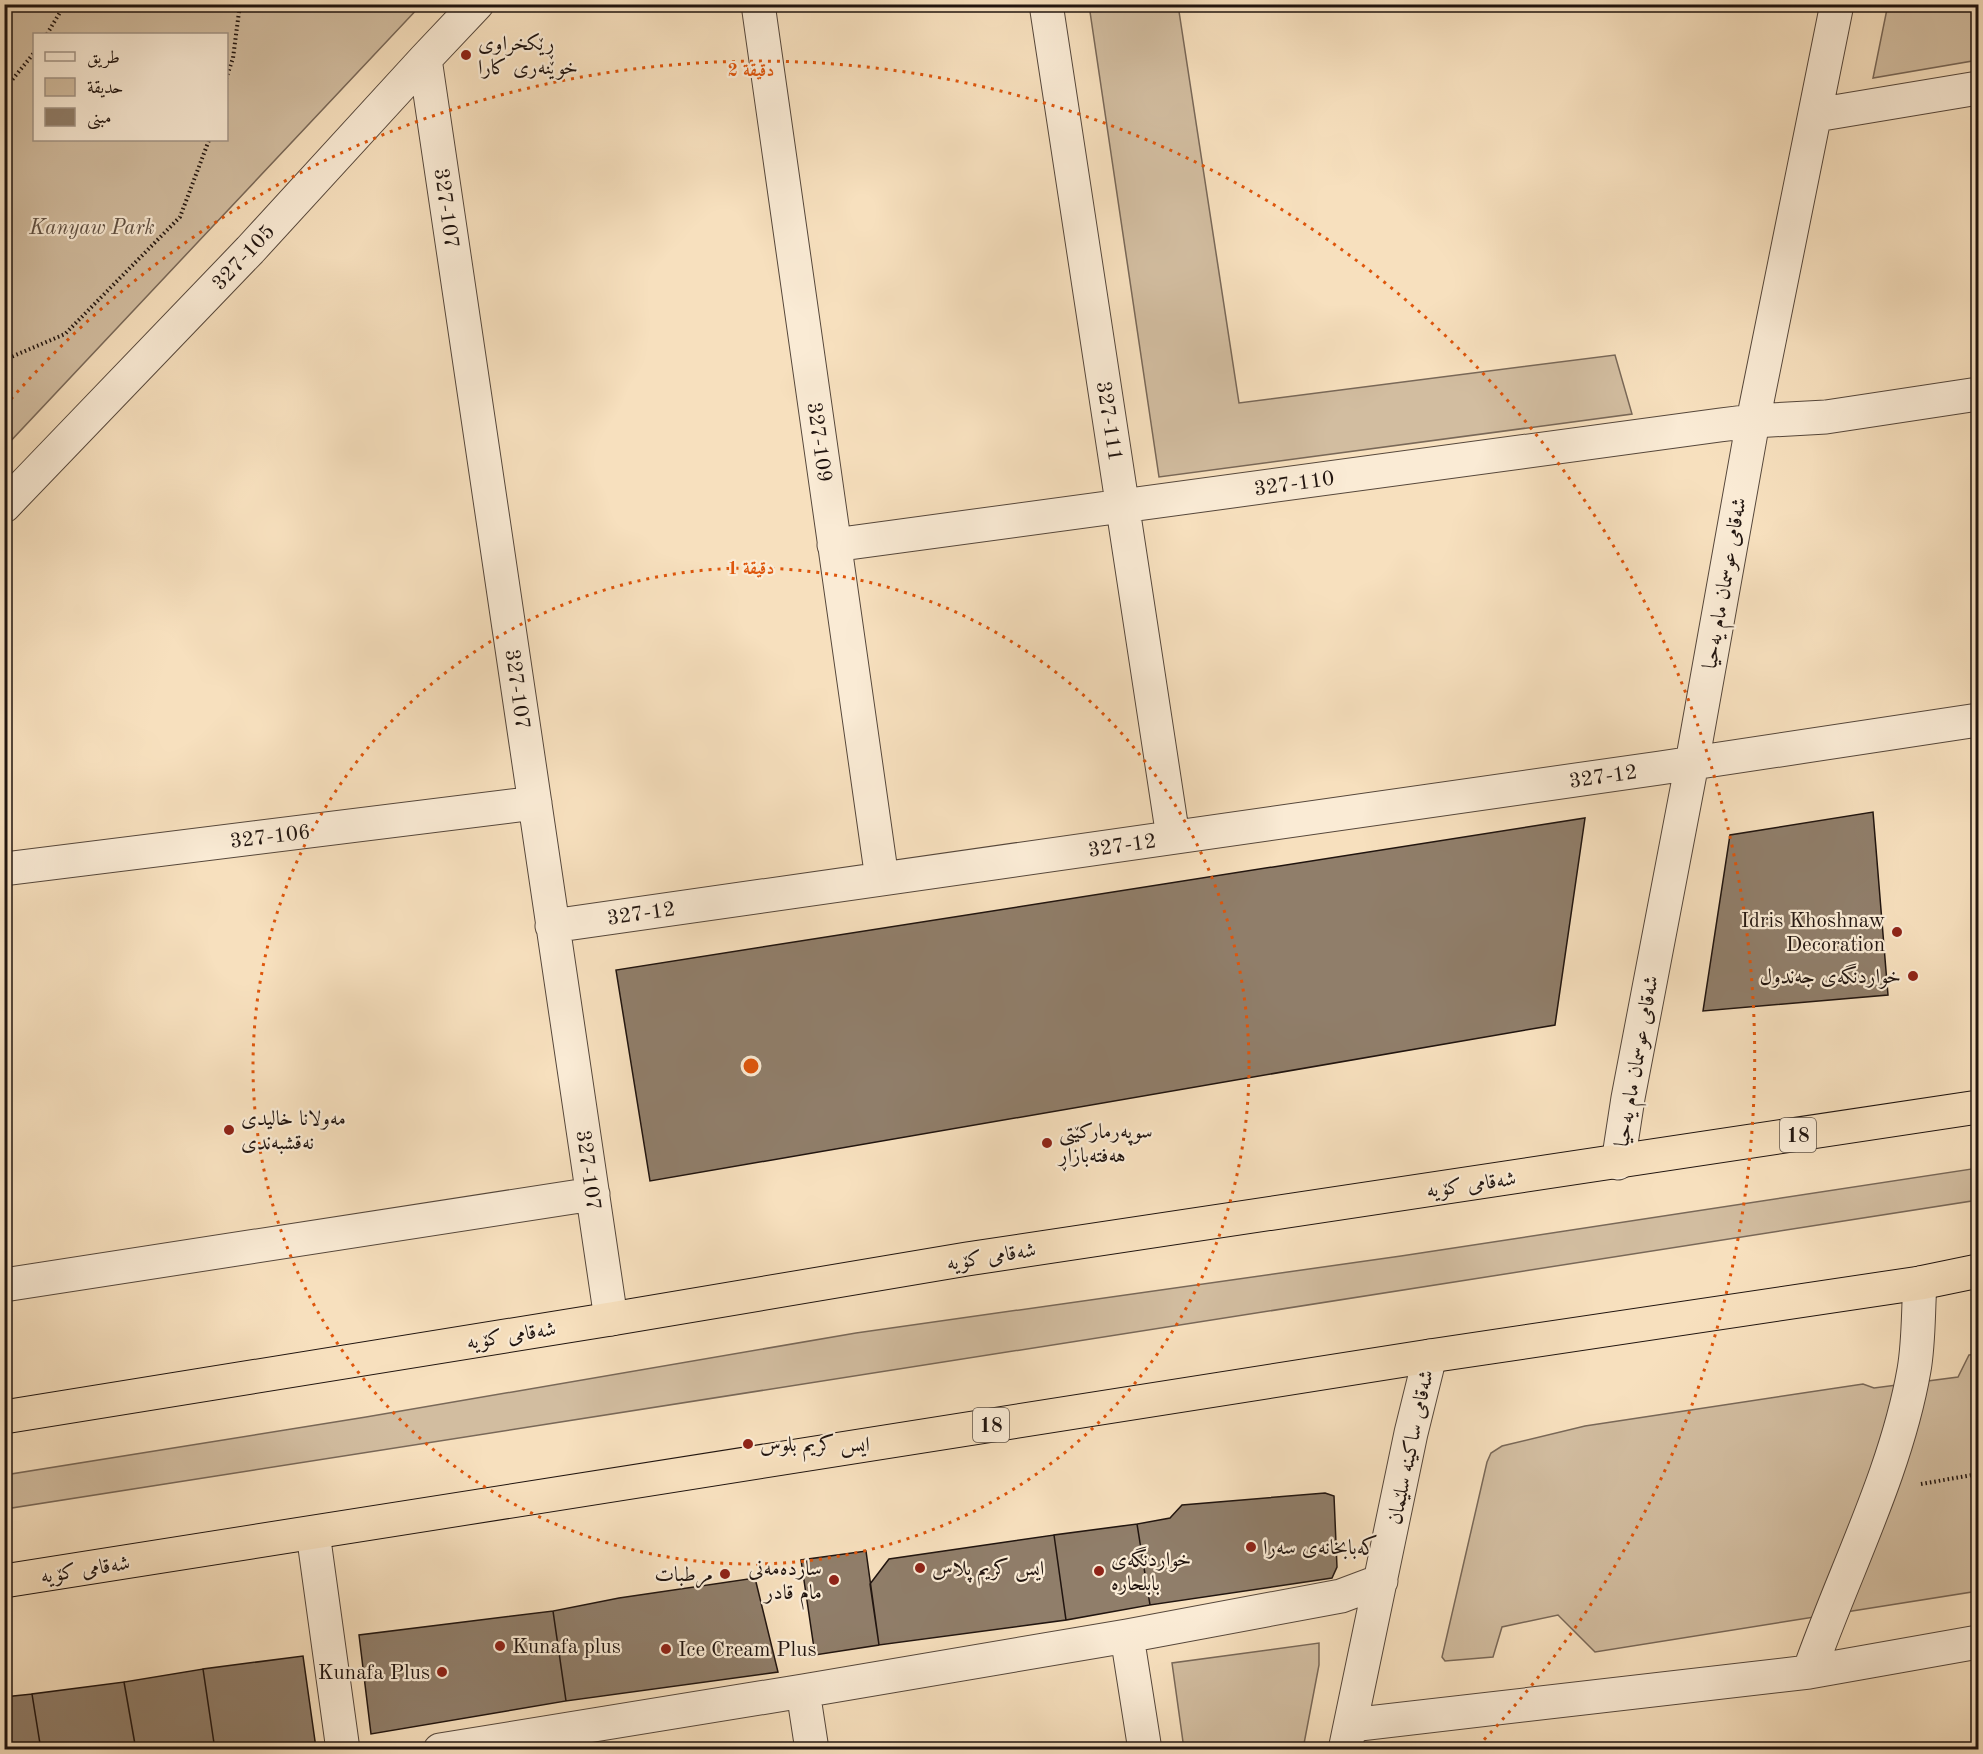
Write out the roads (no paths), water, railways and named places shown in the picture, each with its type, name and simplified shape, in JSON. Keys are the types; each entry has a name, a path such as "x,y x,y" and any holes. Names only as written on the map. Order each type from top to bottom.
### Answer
{"highway":[{"name":"شەقامی کۆیە","path":"4,1417 967,1259 1978,1107"},
{"name":"شەقامی کۆیە","path":"4,1581 1430,1356 1920,1283 1978,1271"}],"street":[{"name":"327-105","path":"4,506 250,250 477,4"},
{"name":"327-109","path":"758,4 882,879"},
{"name":"327-111","path":"1046,4 1173,837"},
{"name":"شەقامی عوسمان مام یەحیا","path":"1618,1162 1753,421 1837,4"},
{"name":"327-107","path":"425,59 611,1319"},
{"path":"1816,115 1978,88"},
{"name":"327-110","path":"834,545 1753,421 1826,417 1978,394"},
{"name":"327-12","path":"552,926 1978,720"},
{"name":"327-106","path":"4,869 535,803"},
{"path":"4,1285 593,1194"},
{"path":"1809,1672 1879,1491 1900,1430 1915,1368 1920,1283"},
{"name":"شەقامی ساکینە سلێمان","path":"1348,1737 1411,1433 1430,1356"},
{"path":"313,1533 343,1749"},
{"path":"440,1749 508,1744 1127,1636 1341,1596 1381,1581"},
{"path":"1127,1636 1145,1749"},
{"path":"1348,1737 1809,1672 1978,1642"},
{"path":"803,1691 813,1749"}],"place":[{"name":"ڕێكخراوی خوێنەری كارا","path":"466,55"},
{"name":"Idris Khoshnaw Decoration","path":"1897,932"},
{"name":"خواردنگەی جەندول","path":"1913,976"},
{"name":"مەولانا خالیدی نەقشبەندی","path":"229,1130"},
{"name":"سوپەرمارکێتی هەفتەبازاڕ","path":"1047,1143"},
{"name":"ايس كريم بلوس","path":"748,1444"},
{"name":"کەبابخانەی سەرا","path":"1251,1547"},
{"name":"ايس كريم پلاس","path":"920,1568"},
{"name":"خواردنگەی بابلحارە","path":"1099,1571"},
{"name":"مرطبات","path":"725,1574"},
{"name":"ساردەمەنی مام قادر","path":"834,1580"},
{"name":"Kunafa plus","path":"500,1646"},
{"name":"Ice Cream Plus","path":"666,1649"},
{"name":"Kunafa Plus","path":"442,1672"}],"park label":[{"name":"Kanyaw Park","path":"92,227"}]}
